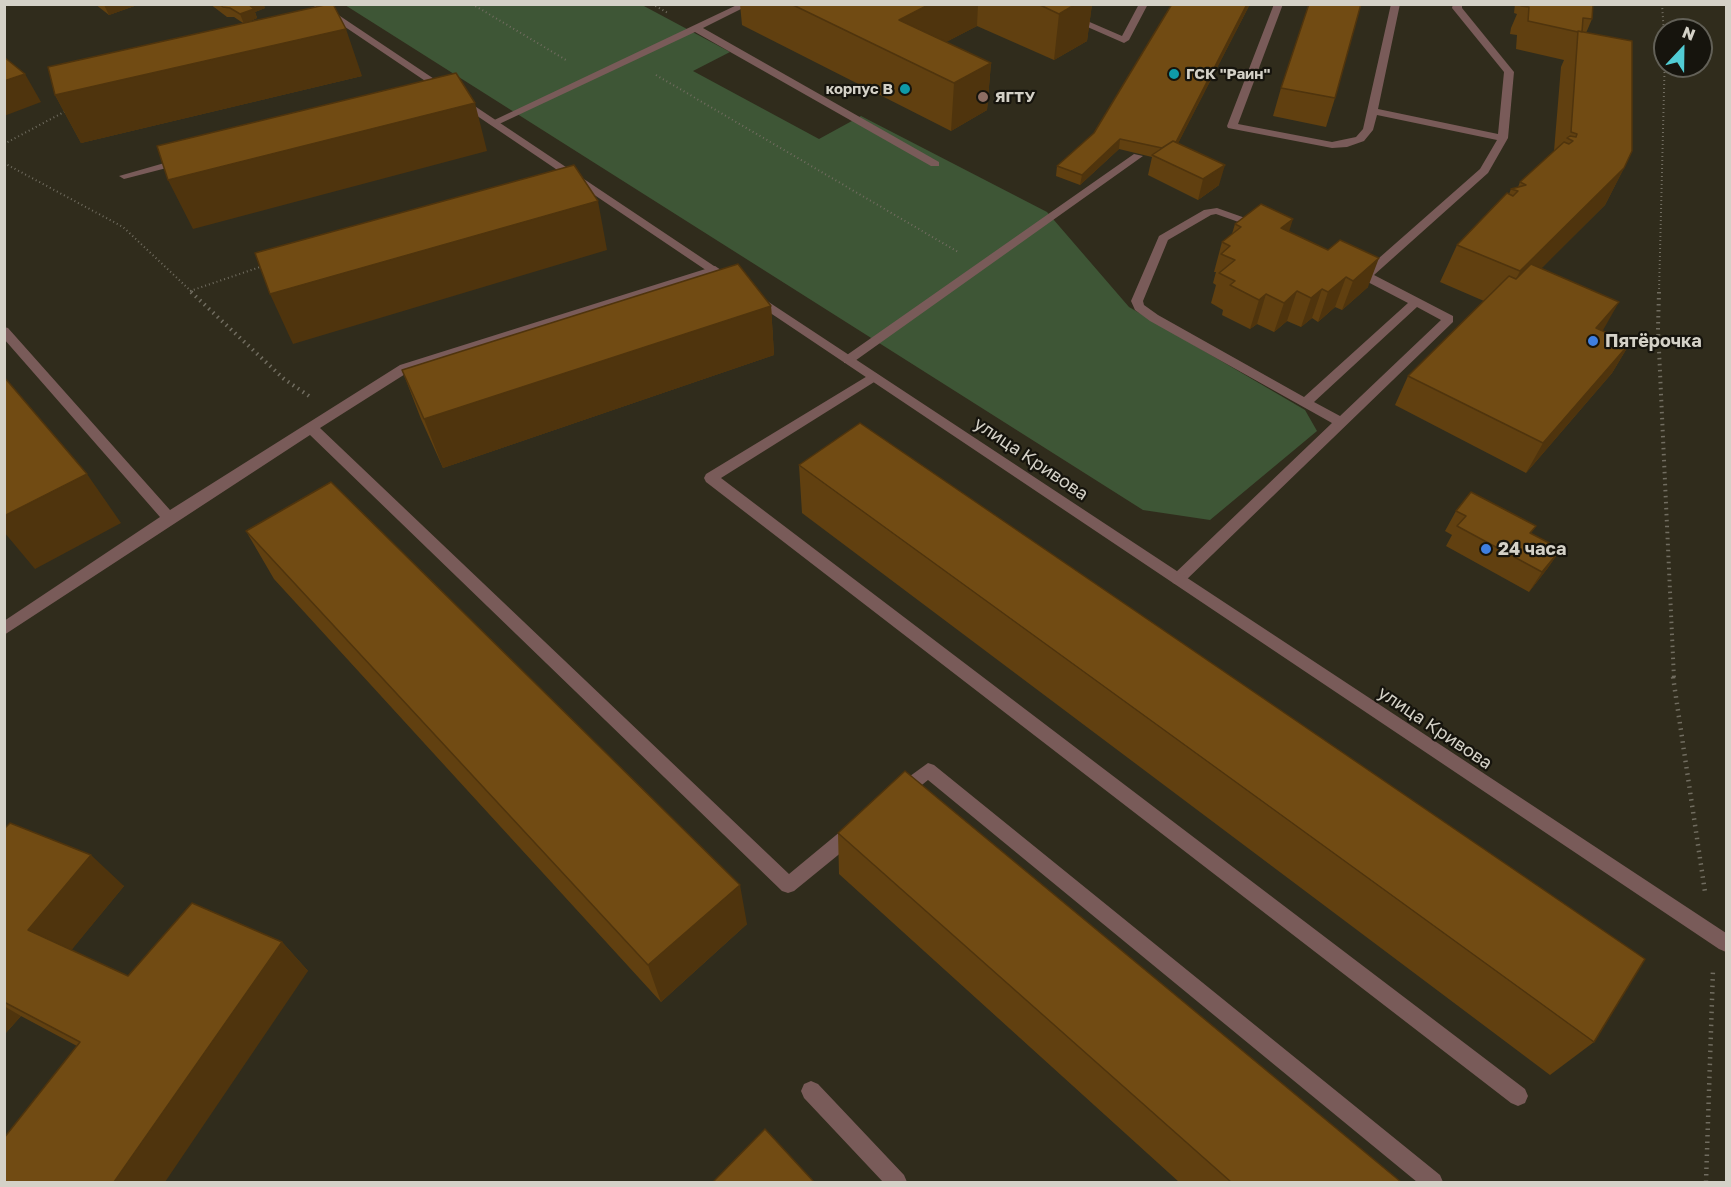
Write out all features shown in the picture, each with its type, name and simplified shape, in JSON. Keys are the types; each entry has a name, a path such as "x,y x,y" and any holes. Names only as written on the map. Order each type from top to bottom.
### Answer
{"street":[{"name":"улица Кривова","path":"315,4 1726,943"},
{"path":"493,123 747,4"},
{"path":"1039,4 1124,40 1144,4"},
{"path":"1279,4 1232,126 1324,144 1347,144 1360,139 1368,130 1396,4"},
{"path":"1178,579 1449,319 1361,274 1484,171 1503,138 1509,72 1457,8 1458,4"},
{"path":"695,28 935,164"},
{"path":"426,97 446,92"},
{"path":"1374,111 1503,138"},
{"path":"848,360 1138,156"},
{"path":"124,176 191,158"},
{"path":"1273,233 1227,213 1208,212 1163,238 1137,301 1139,307 1154,318 1340,422"},
{"path":"4,628 169,518 405,368 715,270"},
{"path":"1305,403 1414,303"},
{"path":"4,331 169,518"},
{"path":"874,376 711,478 1518,1096"},
{"path":"311,428 788,885 867,820"},
{"path":"884,806 928,770 1433,1182"},
{"path":"811,1091 897,1182"}],"path":[{"path":"472,4 592,76"},
{"path":"1662,4 1665,50 1658,328 1672,668 1713,951 1706,1182"},
{"path":"628,59 982,266"},
{"path":"4,144 74,107"},
{"path":"4,163 123,227 284,379 335,412"},
{"path":"190,291 269,264"}],"green space":[{"path":"345,5 642,5 730,52 693,71 819,139 861,116 1047,212 1129,307 1305,410 1317,431 1210,520 1143,510"}],"building":[{"path":"219,4 248,4 254,9 240,14"},
{"path":"333,4 346,29 55,95 48,67"},
{"path":"791,4 930,4 899,20 991,63 954,83"},
{"path":"1038,4 1076,4 1059,14"},
{"name":"ГСК \"Раин\"","path":"1172,4 1247,4 1176,142 1173,141 1162,148 1120,139 1082,175 1057,166 1094,133"},
{"path":"1309,4 1361,4 1335,98 1281,88"},
{"path":"1522,4 1593,4 1592,19 1583,18 1582,32 1578,32 1528,21 1529,7 1521,6"},
{"path":"1578,31 1632,41 1632,151 1624,168 1520,271 1457,245 1507,193 1513,196 1518,191 1511,189 1526,185 1520,182 1564,142 1569,144 1573,141 1567,138 1576,137 1577,134 1571,132"},
{"path":"4,57 25,74 4,81"},
{"path":"456,73 475,103 168,180 157,146"},
{"path":"1173,141 1225,165 1203,179 1152,155"},
{"path":"574,165 598,201 270,294 255,253"},
{"path":"1261,204 1293,219 1281,228 1328,250 1340,240 1379,258 1353,281 1346,277 1328,292 1322,289 1311,298 1297,291 1284,303 1266,294 1259,300 1230,285 1235,281 1219,273 1235,260 1221,254 1230,246 1222,242 1241,227 1235,224"},
{"path":"738,264 771,306 424,419 402,370"},
{"path":"1531,264 1619,302 1596,328 1630,343 1543,443 1408,376 1509,276 1516,279"},
{"path":"4,377 87,474 4,516"},
{"path":"860,423 1645,959 1594,1042 799,465"},
{"path":"331,482 740,885 648,965 246,531"},
{"path":"1471,492 1536,526 1530,533 1561,549 1542,572 1457,526 1466,516 1456,511"},
{"path":"905,771 1401,1182 1231,1182 838,833"},
{"path":"10,823 91,855 28,930 128,976 192,903 282,942 114,1182 4,1182 4,1138 80,1042 4,1002 4,829"},
{"path":"765,1129 814,1182 713,1182"}],"place":[{"name":"ГСК \"Раин\"","path":"1174,74"},
{"name":"корпус В","path":"905,89"},
{"name":"ЯГТУ","path":"983,97"},
{"name":"Пятёрочка","path":"1593,341"},
{"name":"24 часа","path":"1486,549"}]}
